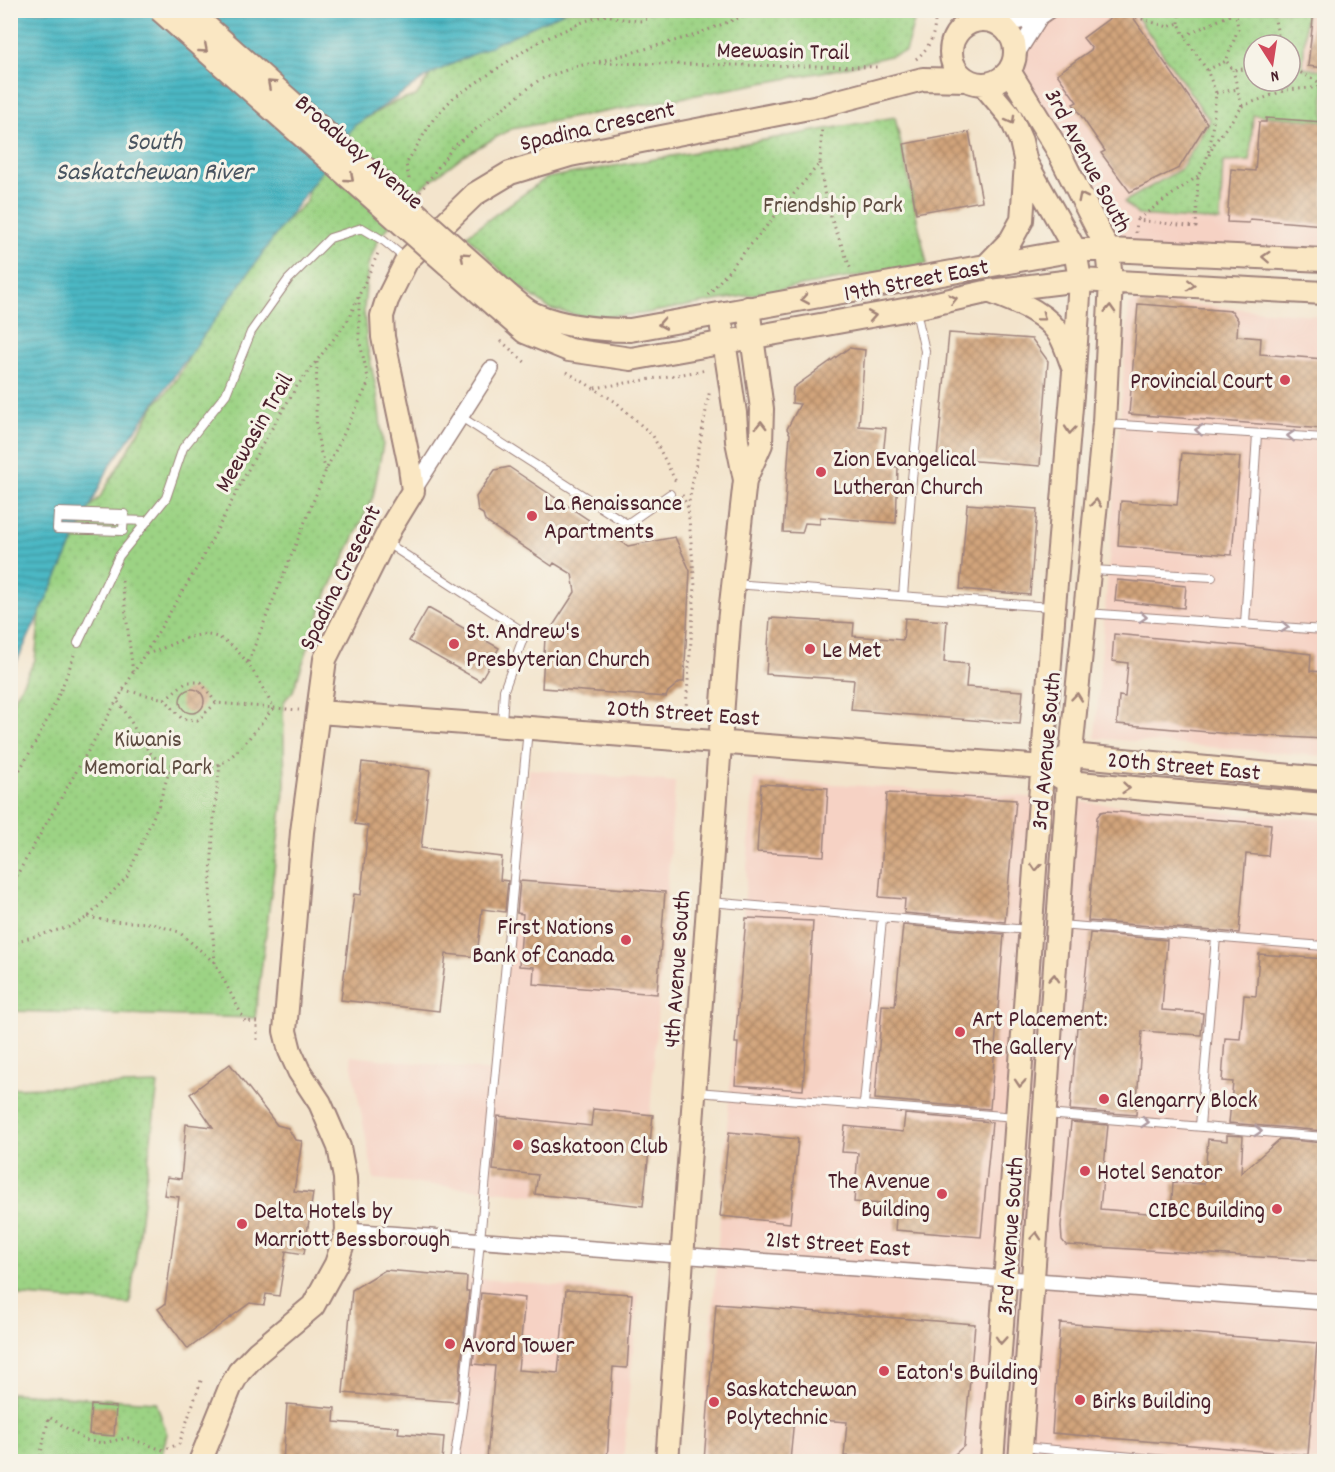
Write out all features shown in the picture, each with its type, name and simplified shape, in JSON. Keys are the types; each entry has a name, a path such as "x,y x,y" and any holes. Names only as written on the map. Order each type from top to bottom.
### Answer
{"main road":[{"name":"Broadway Avenue","path":"160,10 501,300 546,318"},
{"name":"Broadway Avenue","path":"189,10 501,300 525,332"},
{"path":"919,69 955,30 986,18 1012,38 1012,63 998,81 976,82 962,76 953,63 955,30"},
{"name":"3rd Avenue South","path":"1012,63 1108,250 1111,280 1104,423 1068,782 1020,1454"},
{"name":"Spadina Crescent","path":"347,1231 345,1178 339,1147 320,1103 290,1051 285,1030 302,832 325,658 384,540 413,491 396,398 384,351 382,327 382,316 387,300 407,260 475,194 510,173 570,155 819,106 919,69 976,82"},
{"name":"3rd Avenue South","path":"976,82 1010,116 1021,141 1026,163 1075,250 1080,280 992,1461"},
{"path":"987,265 1017,232 1022,220 1026,163"},
{"name":"19th Street East","path":"546,318 600,330 630,330 715,302 748,308 1075,250 1324,260"},
{"name":"19th Street East","path":"525,332 569,350 631,358 915,308 990,291 1080,280 1324,293"},
{"path":"990,291 1026,306 1048,321 1060,336 1074,372"},
{"name":"4th Avenue South","path":"715,302 724,343 737,441 745,480"},
{"name":"4th Avenue South","path":"667,1461 733,583 745,480 761,444 762,409 748,308"},
{"name":"20th Street East","path":"319,712 1044,767 1068,782 1324,805"},
{"name":"20th Street East","path":"1044,767 1071,755 1324,779"},
{"path":"200,1461 230,1388 239,1372 257,1353 313,1306 336,1264 347,1231"}],"street":[{"path":"986,18 1045,14"},
{"path":"1012,63 1045,14"},
{"name":"Spadina Crescent","path":"413,491 490,369"},
{"name":"21st Street East","path":"347,1231 1324,1302"}],"lane":[{"path":"78,644 119,556 166,498 183,448 226,394 251,332 288,280 330,238 362,228 384,241 407,260"},
{"path":"903,596 925,351 915,308"},
{"path":"461,417 627,524 670,494"},
{"path":"1104,423 1324,438"},
{"path":"1245,624 1257,434"},
{"path":"58,512 124,514 123,521 123,531 57,529 58,512"},
{"path":"123,521 147,521"},
{"path":"384,540 525,633 504,690 502,725"},
{"path":"1088,570 1212,577"},
{"path":"733,583 1054,607"},
{"path":"1085,613 1324,630"},
{"path":"454,1461 462,1410 480,1241 528,728"},
{"path":"708,902 882,919 1032,930"},
{"path":"864,1104 882,919"},
{"path":"1058,925 1324,946"},
{"path":"1200,1126 1216,937"},
{"path":"694,1092 1018,1118"},
{"path":"1045,1114 1324,1137"},
{"path":"1020,1454 1188,1461"}],"path":[{"path":"410,182 406,164 419,139 434,118 461,92 536,43 585,21 607,15 642,21 672,10"},
{"name":"Meewasin Trail","path":"414,200 453,147 539,80 577,66 692,36 759,10"},
{"path":"919,69 932,42 935,10"},
{"path":"1179,10 1179,23 1184,36 1207,70 1216,93 1206,162"},
{"path":"1184,36 1236,14 1240,10"},
{"path":"1273,10 1278,33"},
{"path":"1226,61 1238,29 1236,14"},
{"path":"1136,17 1168,27 1179,23"},
{"path":"1226,61 1233,70 1242,107"},
{"path":"1207,70 1226,61"},
{"name":"Meewasin Trail","path":"594,63 882,67"},
{"path":"1233,70 1242,69"},
{"path":"1302,74 1324,86"},
{"path":"1137,220 1197,176 1215,142 1242,107 1286,90 1324,86"},
{"path":"1216,93 1238,89"},
{"path":"819,106 822,139 820,164 826,204 852,270 840,272"},
{"path":"701,298 715,302 820,164"},
{"path":"1137,220 1196,227 1197,176"},
{"path":"1135,251 1137,220"},
{"name":"Meewasin Trail","path":"10,887 123,690 201,561 258,452 297,386 347,322 384,241"},
{"path":"248,662 326,470 369,382 359,339 359,293"},
{"path":"317,360 316,425 319,451 326,470"},
{"path":"594,388 713,369"},
{"path":"566,371 615,402 653,436 688,508"},
{"path":"683,739 695,586 688,508 711,381"},
{"path":"119,556 133,675"},
{"path":"144,655 159,651 175,641 197,635 222,638 248,662 274,708"},
{"path":"10,785 22,768 65,681 78,644"},
{"path":"165,699 186,682 201,682 216,703"},
{"path":"123,690 165,699 182,719 198,720 216,703 274,708"},
{"path":"117,702 125,711 136,734 157,759 171,765 203,769 220,764 238,749 274,708"},
{"path":"215,963 210,896 214,816 220,764"},
{"path":"10,944 69,927 88,917 127,877 159,804 171,765"},
{"path":"88,917 108,921 150,923 179,932 215,963 245,1022 257,1022 257,1043"},
{"path":"39,1461 49,1417 85,1440 102,1443 128,1438 163,1450 179,1444 202,1378"}],"shaded area":[{"path":"1050,11 1324,11 1324,260 1108,250 1014,63 1016,49 1011,35"},
{"path":"1139,300 1324,316 1324,756 1095,738 1129,305"},
{"path":"529,769 675,782 643,1206 374,1179 350,1056 495,1071"},
{"path":"754,779 1006,795 1324,820 1324,1461 701,1462"},
{"path":"385,1270 638,1293 623,1461 451,1461 457,1402 343,1393 352,1290"}],"green space":[{"name":"Kiwanis Memorial Park","path":"561,11 917,11 905,52 839,69 511,129 463,156 417,191 378,240 368,265 364,310 367,345 377,393 383,444 373,497 327,594 293,691 283,706 285,785 255,1018 11,1011 11,705 35,660 42,597 86,511 100,497 156,403 175,382 216,305 258,250 307,201 309,184 354,125 394,102 416,96 431,74"},
{"path":"1133,11 1306,11 1303,68 1324,70 1324,121 1253,115 1250,161 1223,162 1220,221 1138,215 1124,202 1181,169 1210,121"},
{"name":"Friendship Park","path":"895,117 927,264 641,314 589,318 550,309 507,277 467,235 546,178"},
{"path":"158,1084 130,1304 11,1295 11,1088"},
{"path":"10,1393 156,1402 167,1434 160,1461 11,1461"}],"water":[{"name":"South Saskatchewan River","path":"11,11 566,11 431,74 354,126 109,467 11,674"}],"building":[{"path":"1121,10 1128,10 1207,123 1179,168 1130,192 1101,153 1105,151 1073,104 1077,102 1057,74 1092,49 1083,38"},
{"path":"1314,10 1324,10 1324,68 1308,66"},
{"path":"1266,118 1324,122 1324,225 1250,219 1249,223 1227,222 1231,169 1255,171 1259,122 1266,122"},
{"path":"969,132 982,201 916,213 904,144"},
{"path":"1138,304 1232,311 1238,320 1237,336 1261,338 1260,354 1324,359 1324,429 1129,414"},
{"path":"949,333 1032,339 1048,361 1040,466 937,458"},
{"path":"849,348 865,350 859,426 886,428 882,465 898,467 896,523 820,517 820,524 805,523 802,533 783,532 790,434 787,429 800,404 792,403 793,388"},
{"path":"1182,453 1240,457 1232,555 1118,546 1121,501 1177,505"},
{"path":"509,467 628,546 675,537 690,571 684,682 680,682 668,692 666,697 542,688 545,638 575,592 572,574 554,563 552,566 485,521 483,514 478,511 476,497 495,470"},
{"path":"967,504 1037,509 1030,595 960,589"},
{"path":"1117,580 1186,586 1184,608 1115,601"},
{"name":"St. Andrew's Presbyterian Church","path":"428,608 499,648 480,681 409,641"},
{"path":"770,618 854,623 853,636 903,640 905,618 947,621 944,662 968,664 966,687 1023,691 1020,724 851,710 854,680 766,674"},
{"path":"1114,634 1311,654 1310,671 1324,672 1324,739 1117,724 1119,696 1125,697 1128,663 1112,661"},
{"path":"192,689 200,693 204,701 200,709 192,713 184,709 180,701 184,693"},
{"path":"362,762 430,770 421,848 502,857 500,880 508,881 505,912 482,909 477,957 446,954 439,1011 341,1000 354,894 361,895 368,826 355,824"},
{"path":"761,784 828,788 824,856 757,852"},
{"path":"887,793 1016,800 1005,922 904,913 905,899 879,897"},
{"path":"1101,812 1271,824 1268,856 1246,854 1239,933 1088,921 1097,817"},
{"path":"520,881 665,892 657,994 533,984 534,967 519,966 523,914 517,913"},
{"path":"746,918 813,921 803,1090 735,1085 738,1043 735,1043"},
{"path":"903,925 1004,934 990,1109 875,1099 882,1005 895,1006"},
{"path":"1090,933 1167,940 1162,1010 1203,1013 1201,1035 1142,1031 1136,1115 1070,1110 1077,1027 1080,1027"},
{"path":"1259,954 1324,959 1324,1131 1229,1123 1233,1082 1222,1081 1225,1038 1240,1039 1244,995 1256,996"},
{"name":"Delta Hotels by Marriott Bessborough","path":"230,1064 277,1125 288,1128 295,1140 302,1141 294,1191 313,1193 304,1254 286,1251 279,1296 266,1294 264,1305 250,1303 188,1349 158,1309 165,1304 179,1197 164,1195 167,1177 181,1179 186,1124 213,1127 190,1094"},
{"path":"593,1109 653,1115 643,1206 535,1194 538,1175 493,1170 498,1116 591,1126"},
{"name":"The Avenue Building","path":"905,1114 992,1122 981,1237 895,1230 897,1205 854,1202 858,1153 842,1152 845,1126 903,1132"},
{"path":"1071,1122 1108,1125 1100,1209 1171,1215 1173,1182 1204,1184 1208,1139 1227,1141 1227,1135 1243,1136 1241,1173 1280,1139 1324,1143 1322,1261 1066,1245 1062,1240 1061,1226"},
{"path":"729,1132 798,1139 790,1223 720,1216"},
{"path":"385,1270 467,1277 466,1291 469,1291 457,1402 343,1393 352,1290"},
{"path":"566,1290 632,1294 627,1368 613,1367 607,1461 487,1459 495,1366 473,1364 481,1293 525,1298 518,1370 558,1373"},
{"name":"Eaton's Building","path":"716,1304 975,1324 964,1446 947,1461 885,1461 885,1459 844,1456 847,1422 794,1418 790,1461 704,1461"},
{"path":"1060,1323 1317,1343 1308,1455 1052,1433"},
{"path":"287,1404 335,1408 334,1422 399,1427 398,1433 444,1437 442,1461 283,1461"},
{"path":"91,1405 116,1407 114,1436 89,1434"}],"place":[{"name":"Provincial Court","path":"1285,380"},
{"name":"Zion Evangelical Lutheran Church","path":"821,472"},
{"name":"La Renaissance Apartments","path":"532,516"},
{"name":"St. Andrew's Presbyterian Church","path":"454,644"},
{"name":"Le Met","path":"810,649"},
{"name":"First Nations Bank of Canada","path":"626,940"},
{"name":"Art Placement: The Gallery","path":"960,1032"},
{"name":"Glengarry Block","path":"1104,1099"},
{"name":"Saskatoon Club","path":"518,1145"},
{"name":"Hotel Senator","path":"1085,1171"},
{"name":"The Avenue Building","path":"942,1194"},
{"name":"CIBC Building","path":"1277,1209"},
{"name":"Delta Hotels by Marriott Bessborough","path":"242,1224"},
{"name":"Avord Tower","path":"450,1344"},
{"name":"Eaton's Building","path":"884,1371"},
{"name":"Birks Building","path":"1080,1400"},
{"name":"Saskatchewan Polytechnic","path":"714,1402"}]}
